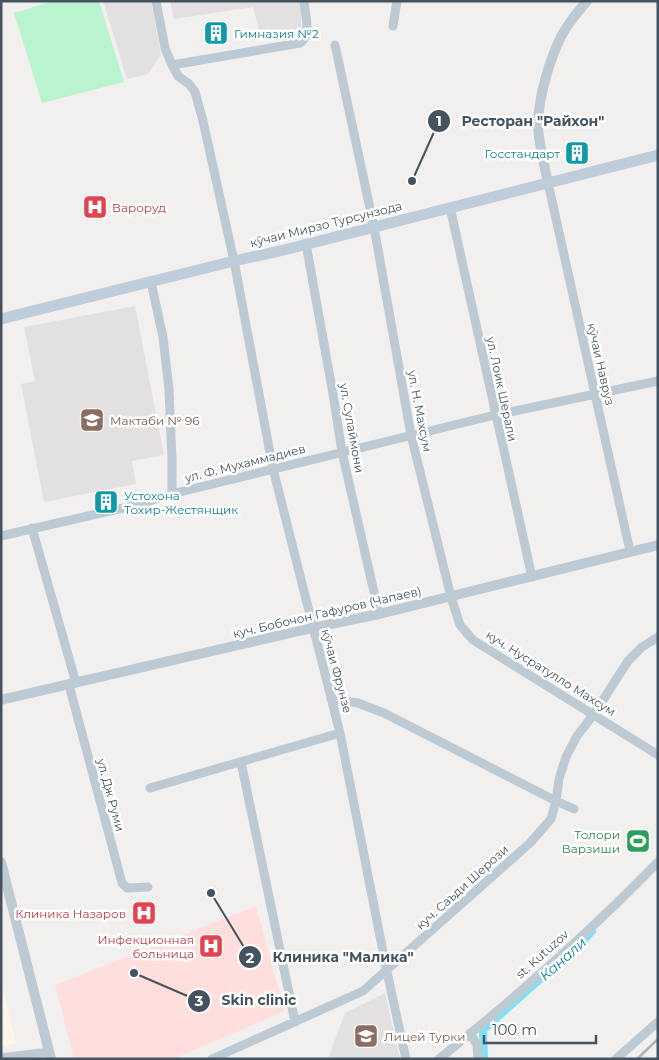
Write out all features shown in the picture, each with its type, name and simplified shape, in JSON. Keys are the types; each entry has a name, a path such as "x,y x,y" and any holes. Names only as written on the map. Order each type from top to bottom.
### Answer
{"main road":[{"name":"кӯчаи Мирзо Турсунзода","path":"1,319 657,157"}],"street":[{"path":"156,1 165,48 172,65 300,43 307,34 304,1"},
{"path":"393,26 397,1"},
{"path":"548,183 538,136 539,112 548,71 558,42 587,1"},
{"name":"ул. Н. Махсум","path":"334,45 374,227 411,435 450,597"},
{"name":"кӯчаи Фрунзе","path":"172,65 178,76 189,84 195,92 204,121 234,261 273,469 340,733 406,1059"},
{"name":"кӯчаи Навруз","path":"548,183 630,551"},
{"name":"ул. Лоик Шерали","path":"450,207 532,576"},
{"name":"ул. Сулаймони","path":"306,244 342,452 379,614"},
{"path":"151,282 163,337 169,389 172,494"},
{"name":"ул. Ф. Мухаммадиев","path":"1,536 140,504 172,494 495,415 658,381"},
{"name":"ул. Дж Руми","path":"32,528 122,883 127,888 148,887"},
{"name":"куч. Бобочон Гафуров (Чапаев)","path":"1,700 379,614 658,545"},
{"name":"куч. Нусратулло Махсум","path":"450,597 460,625 473,640 658,755"},
{"name":"куч. Саъди Шерози","path":"212,1059 363,992 530,843 551,819 556,801 558,779 566,757 577,736 594,714 628,661 642,647 658,637"},
{"path":"331,699 358,703 384,712 574,809"},
{"path":"150,788 340,733"},
{"path":"241,762 295,1022"},
{"path":"1,862 50,1055 1,1058"},
{"name":"st. Kutuzov","path":"439,1059 495,1014 630,891 658,862"},
{"path":"616,1059 658,1022"},
{"path":"470,1034 477,1045 478,1059"}],"shaded area":[{"path":"103,1 151,1 161,55 148,74 127,79"},
{"path":"170,1 301,1 301,30 261,37 253,7 174,19"},
{"name":"Мактаби № 96","path":"135,306 164,455 132,461 136,484 44,502 21,384 35,381 24,327"},
{"name":"Инфекционная больница","path":"256,906 285,1011 173,1059 74,1059 55,985"},
{"path":"1,983 16,1044 1,1045"},
{"name":"Лицей Турки","path":"385,993 400,1059 328,1059 345,1013"}],"green space":[{"path":"53,1 99,1 124,82 42,103 14,13"}],"waterway":[{"name":"Канали","path":"484,1059 483,1030 592,931"}],"railway":[{"path":"637,1059 658,1039"}],"place":[{"name":"Гимназия №2","path":"216,33"},
{"name":"Госстандарт","path":"577,153"},
{"name":"Ресторан \"Райхон\"","path":"412,181"},
{"name":"Вароруд","path":"95,207"},
{"name":"Мактаби № 96","path":"92,420"},
{"name":"Устохона Тохир-Жестянщик","path":"106,502"},
{"name":"Толори Варзиши","path":"638,841"},
{"name":"Клиника \"Малика\"","path":"211,893"},
{"name":"Клиника Назаров","path":"144,913"},
{"name":"Инфекционная больница","path":"211,946"},
{"name":"Skin clinic","path":"134,973"},
{"name":"Лицей Турки","path":"366,1036"}]}
